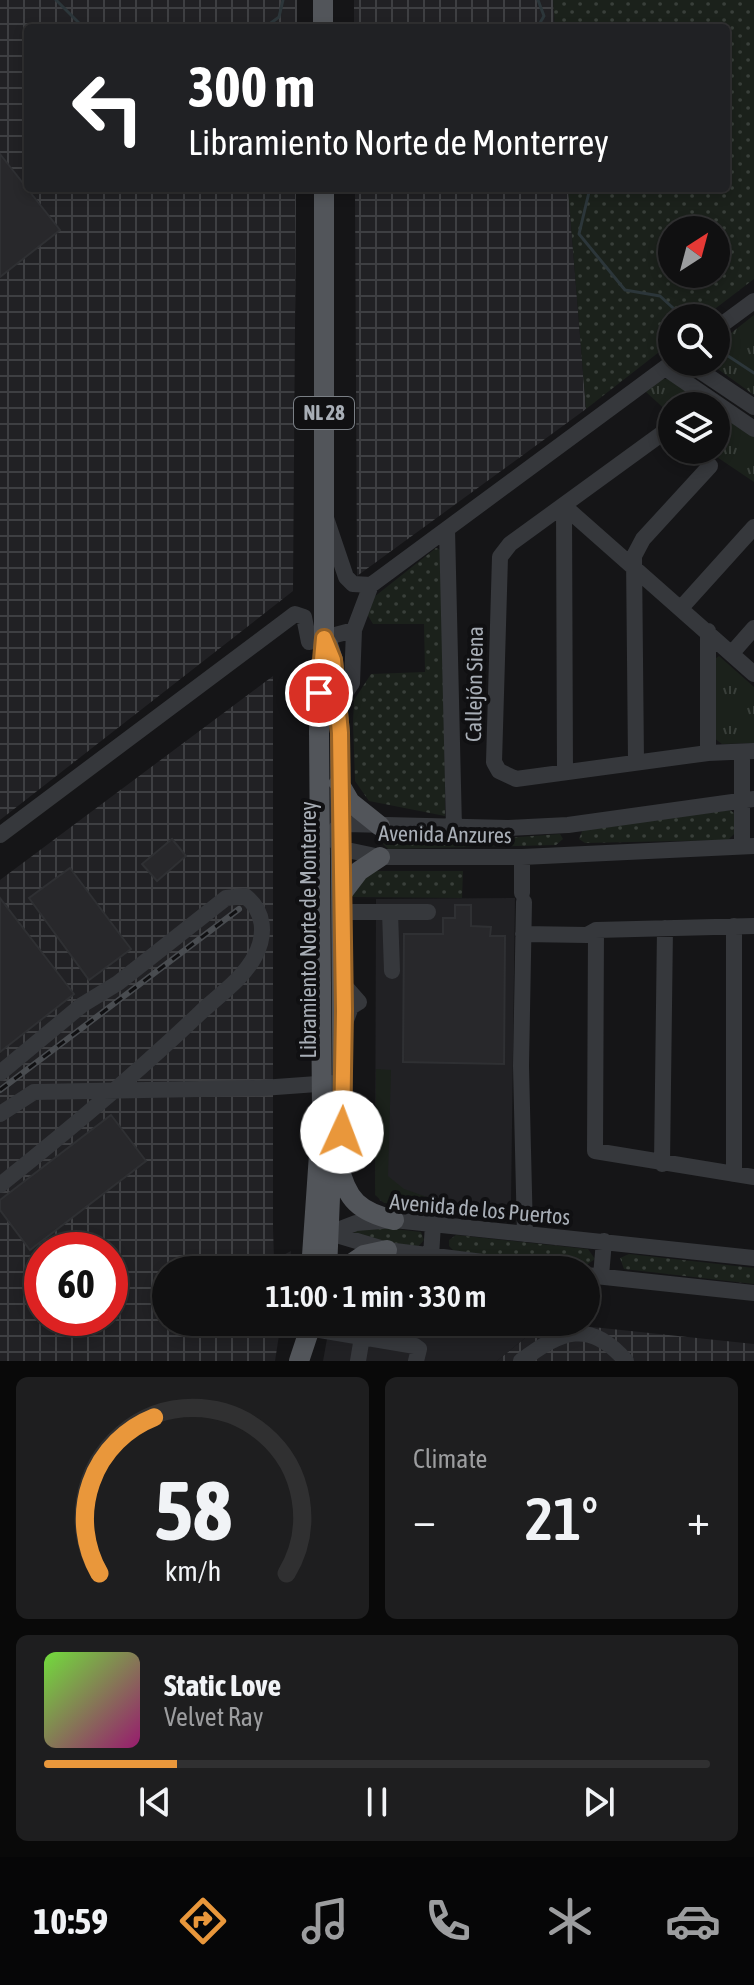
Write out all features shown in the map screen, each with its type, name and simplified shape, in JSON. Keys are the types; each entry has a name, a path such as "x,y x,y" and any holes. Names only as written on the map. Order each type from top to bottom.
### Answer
{"main road":[{"path":"323,0 323,24"},
{"name":"Libramiento Norte de Monterrey","path":"312,1256 328,1098 338,837 326,642 324,192"},
{"path":"326,642 337,705 338,837 343,902 343,1183"},
{"name":"Libramiento Norte de Monterrey","path":"326,642 319,731 328,1098"},
{"path":"319,731 324,742 327,832 338,837"},
{"path":"339,783 350,802 380,826"},
{"path":"322,939 325,857 338,837"},
{"path":"343,902 359,871 380,857"},
{"path":"328,1256 330,1233 324,1213 328,1098 344,1055"},
{"path":"328,1098 343,1183 357,1206 394,1220"},
{"path":"321,1256 330,1233"},
{"path":"363,1256 387,1250"},
{"path":"299,1361 310,1336"},
{"path":"315,1336 315,1361"}],"street":[{"path":"730,319 754,301"},
{"path":"337,705 352,683 354,630 371,585 658,373"},
{"path":"684,376 754,429"},
{"path":"708,376 754,407"},
{"name":"Callejón Siena","path":"658,436 510,544 500,557 494,762 499,771 516,779 708,753 748,751 748,846"},
{"path":"636,762 632,564 643,539 710,466"},
{"path":"564,506 754,674"},
{"path":"564,506 565,772"},
{"path":"325,516 346,577 353,584 371,585"},
{"path":"681,608 754,527"},
{"path":"447,529 454,828"},
{"path":"0,835 295,614 304,617 309,642 326,642 354,630"},
{"path":"732,653 754,628"},
{"path":"708,631 708,753"},
{"name":"Avenida Anzures","path":"748,799 568,825 454,828 356,823 338,837 380,857 522,857 748,846"},
{"path":"568,825 571,855"},
{"path":"380,826 376,842 380,857"},
{"path":"522,857 521,1066 525,1234"},
{"path":"0,1073 70,1014 118,983 226,898 245,896 257,906 262,919 254,958 119,1090 0,1185"},
{"path":"343,902 390,912 428,912"},
{"path":"390,912 392,971"},
{"path":"734,926 734,1174"},
{"path":"523,934 587,935 596,930 754,926"},
{"path":"662,1164 665,928"},
{"path":"596,930 593,1147 609,1155 754,1177"},
{"path":"0,1114 34,1092 119,1090 328,1098"},
{"name":"Avenida de los Puertos","path":"330,1233 356,1223 394,1220 754,1258"},
{"path":"330,1233 387,1250 431,1256 433,1224"},
{"path":"600,1256 604,1241"},
{"path":"600,1277 754,1293"},
{"path":"521,1361 554,1337 588,1334 610,1342 626,1361"},
{"path":"358,1336 415,1346 419,1349 416,1361"},
{"path":"358,1361 362,1337"}],"shaded area":[{"path":"0,0 297,0 297,24 24,24 24,192 296,192 293,591 0,820"},
{"path":"354,0 553,0 555,24 354,24"},
{"path":"355,192 568,192 586,409 357,576"},
{"path":"273,676 274,1256 152,1256 152,1336 279,1336 275,1361 0,1361 0,880"},
{"path":"515,898 511,1204 505,1212 498,1213 427,1209 380,1201 375,1186 376,899"},
{"path":"600,1328 754,1344 754,1361 497,1361 528,1336 600,1336"},
{"path":"327,1336 528,1336 497,1361 323,1361"}],"green space":[{"path":"553,0 754,0 754,279 721,304 658,304 658,353 586,409 568,192 730,192 730,24 555,24"},
{"path":"754,315 754,395 728,376 730,376 730,334"},
{"path":"662,379 670,379 689,392 658,392 658,403 646,392"},
{"path":"730,421 754,437 754,482 727,464 730,464"},
{"path":"436,548 444,551 445,816 369,801 355,781 353,723 354,700 371,674 425,672 424,624 373,624 367,614 374,597"},
{"path":"719,656 754,687 754,743 722,744 714,738 715,659"},
{"path":"730,810 735,814 735,833 728,840 585,843 579,839 583,829"},
{"path":"384,832 479,840 560,834 563,839 556,845 388,849 380,841"},
{"path":"376,871 463,871 462,898 352,897 356,885"},
{"path":"376,1069 391,1070 388,1176 404,1189 427,1197 427,1209 384,1203 375,1195"},
{"path":"362,1225 421,1232 424,1240 418,1247 354,1236 355,1228"},
{"path":"456,1235 588,1249 593,1256 498,1256 454,1251 449,1246 449,1240"},
{"path":"629,1254 754,1268 754,1284 624,1269 620,1258"}],"building":[{"path":"0,154 24,184 24,192 30,192 60,230 0,277"},
{"path":"172,839 186,856 157,881 142,864"},
{"path":"70,868 131,949 89,980 29,898"},
{"path":"0,898 74,994 0,1052"},
{"path":"455,905 471,905 471,926 491,927 490,936 505,936 504,1064 403,1062 404,934 443,934 443,918 455,918"},
{"path":"111,1115 146,1161 53,1232 24,1232 24,1242 0,1210 0,1200"}],"waterway":[{"path":"56,0 80,24"},
{"path":"269,24 279,17 283,0"},
{"path":"538,0 544,16 539,24"},
{"path":"589,192 579,234 625,290 660,296 669,304"},
{"path":"730,357 754,373"}],"railway":[{"path":"0,1090 239,909"}],"route":[{"path":"319,693 324,638 333,660 340,733 345,1084 341,1107 342,1132"}]}
